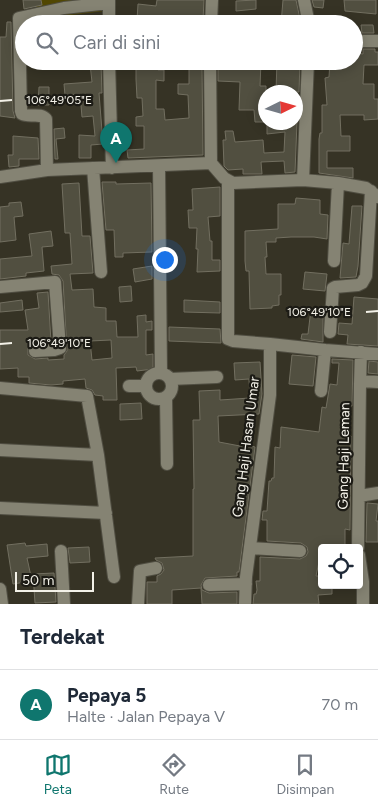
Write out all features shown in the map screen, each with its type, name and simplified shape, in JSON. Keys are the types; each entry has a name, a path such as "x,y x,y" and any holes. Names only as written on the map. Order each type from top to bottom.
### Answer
{"street":[{"path":"211,15 212,0"},
{"path":"304,0 307,15"},
{"path":"32,15 64,8 109,2 109,15"},
{"path":"363,41 378,41"},
{"path":"20,70 22,114 26,116 41,115 46,119 47,170"},
{"path":"109,70 112,168"},
{"path":"210,70 211,164 228,181 303,180 338,183 360,186 374,194 366,276 362,284 332,288 330,332"},
{"path":"303,180 308,70"},
{"path":"0,177 47,170 211,164"},
{"path":"159,166 165,376 172,389 166,398 167,464"},
{"path":"93,168 100,272"},
{"path":"228,181 228,339 232,342 378,354"},
{"path":"334,261 338,183"},
{"path":"0,287 55,282 60,348 57,350 35,351"},
{"name":"Gang Haji Hasan Umar","path":"246,604 250,548 270,395 270,344"},
{"path":"321,391 325,350"},
{"path":"360,384 361,352"},
{"path":"166,398 156,400 148,395 145,386 147,378 153,374 217,377"},
{"name":"Gang Haji Leman","path":"358,544 360,384 362,381 378,382"},
{"path":"129,386 145,386"},
{"path":"0,388 87,396 98,455 114,578"},
{"path":"0,450 98,455"},
{"path":"359,496 378,492"},
{"path":"0,508 106,513"},
{"path":"250,548 300,551"},
{"path":"61,551 64,604"},
{"path":"138,604 140,571 156,568"},
{"path":"209,585 246,584"},
{"path":"0,589 2,604"},
{"path":"363,589 363,604"}],"shaded area":[{"path":"25,0 113,0 114,10 70,15 50,15"}],"building":[{"path":"23,0 41,0 42,5 24,9"},
{"path":"157,0 204,0 203,15 137,15 138,4 156,6"},
{"path":"256,0 256,9 236,11 236,1"},
{"path":"283,0 296,0 299,15 282,15"},
{"path":"312,0 324,0 323,8 314,7"},
{"path":"344,0 376,0 376,14 345,11"},
{"path":"7,22 11,22 13,111 15,118 0,116 0,37 6,37"},
{"path":"363,25 373,25 374,33 363,33"},
{"path":"363,49 375,49 375,52 378,52 378,65 364,65 363,84 374,84 374,99 378,99 378,119 364,120 364,115 340,115 341,136 350,136 350,151 327,151 327,168 353,168 353,178 319,173 322,105 327,105 325,78 329,77 329,70 363,70"},
{"path":"91,70 101,70 102,93 99,93 103,144 91,145 91,158 79,158 79,135 95,136 93,116 82,117 80,94 65,95 64,84 92,82"},
{"path":"136,70 164,70 164,81 156,80 156,109 164,109 165,120 189,118 188,95 178,94 178,84 189,84 189,70 202,70 203,155 128,158 127,150 144,149 144,126 136,126 136,117 143,116 142,98 137,98"},
{"path":"218,70 261,70 260,85 258,85 258,122 255,122 254,110 239,110 240,82 218,81"},
{"path":"277,70 300,70 299,85 276,85"},
{"path":"39,87 49,87 49,105 38,105"},
{"path":"64,128 65,138 56,139 58,159 55,159 54,129"},
{"path":"267,130 297,130 295,172 285,173 284,161 261,162 262,174 243,174 243,169 228,170 224,166 223,140 226,140 225,131 233,131 235,142 263,140 264,153 284,152 285,132 267,134"},
{"path":"13,136 38,138 39,159 19,159 19,166 9,167 8,155 13,155"},
{"path":"102,182 116,182 116,184 151,183 152,252 123,253 123,257 115,257 114,230 106,230"},
{"path":"79,183 82,236 90,236 93,273 70,274 72,290 93,289 94,307 106,308 106,321 116,321 117,337 138,337 137,316 146,315 146,322 152,321 152,330 146,330 146,355 153,354 153,369 137,371 136,367 116,368 117,400 103,400 103,396 95,395 92,390 86,388 85,379 63,381 63,384 51,385 29,383 29,377 18,377 18,368 0,369 0,330 28,330 25,310 39,308 37,293 48,292 51,342 31,344 28,348 28,355 35,359 64,359 67,351 63,281 59,275 52,274 51,266 72,264 70,233 65,233 62,184","holes":["111,340 112,358 92,360 90,341"]},
{"path":"220,187 220,216 208,217 210,241 212,241 212,260 220,260 220,271 197,272 197,228 189,228 188,210 193,210 192,189"},
{"path":"296,198 320,200 320,214 328,215 327,239 291,237 276,238 276,242 266,242 266,274 281,274 279,305 272,306 272,308 250,309 249,271 246,271 245,261 245,231 278,229 278,204 295,204"},
{"path":"21,202 23,216 14,217 16,240 0,242 0,207 9,206 9,203"},
{"path":"352,206 362,206 358,266 356,277 340,278 343,243 349,244"},
{"path":"51,231 53,246 42,247 44,271 26,273 26,276 0,279 0,259 32,256 29,234"},
{"path":"152,266 152,279 135,282 133,269"},
{"path":"305,272 327,274 325,291 303,289"},
{"path":"131,286 132,301 120,302 119,287"},
{"path":"354,297 378,299 378,346 347,344 348,335 338,334 339,323 352,324"},
{"path":"22,300 23,310 0,312 0,303"},
{"path":"184,300 220,302 220,313 184,312"},
{"path":"311,309 323,310 323,342 301,339 302,334 308,334"},
{"path":"169,327 220,329 221,343 169,341"},
{"path":"292,355 316,357 313,386 289,384"},
{"path":"332,359 353,360 352,406 344,404 340,434 351,436 350,530 345,529 345,544 318,544 316,576 318,576 318,589 332,589 332,594 318,595 319,604 253,604 254,594 256,594 257,590 256,581 260,581 260,557 300,559 306,556 308,552 307,547 301,543 267,541 267,520 262,520 263,511 267,511 269,481 274,478 275,447 280,448 281,427 319,432 322,407 326,408 330,384 337,385 339,363 332,363"},
{"path":"369,361 378,362 378,374 368,373"},
{"path":"260,362 262,394 259,414 218,416 219,442 240,446 241,443 255,447 239,572 237,572 237,576 205,578 201,585 202,590 209,593 237,592 237,604 202,604 201,588 172,590 172,604 147,604 147,582 157,582 157,576 164,570 162,563 155,558 193,556 193,420 200,420 199,391 220,390 220,400 250,398 249,379 235,380 234,363"},
{"path":"141,403 142,419 120,420 120,404"},
{"path":"367,503 378,504 376,521 378,521 378,542 366,542"},
{"path":"25,543 26,546 47,544 48,556 27,558 32,581 13,584 7,545"},
{"path":"89,547 90,562 70,563 68,548"},
{"path":"54,573 56,602 35,603 33,574"}],"place":[{"name":"Pepaya 5","path":"116,163"}]}
